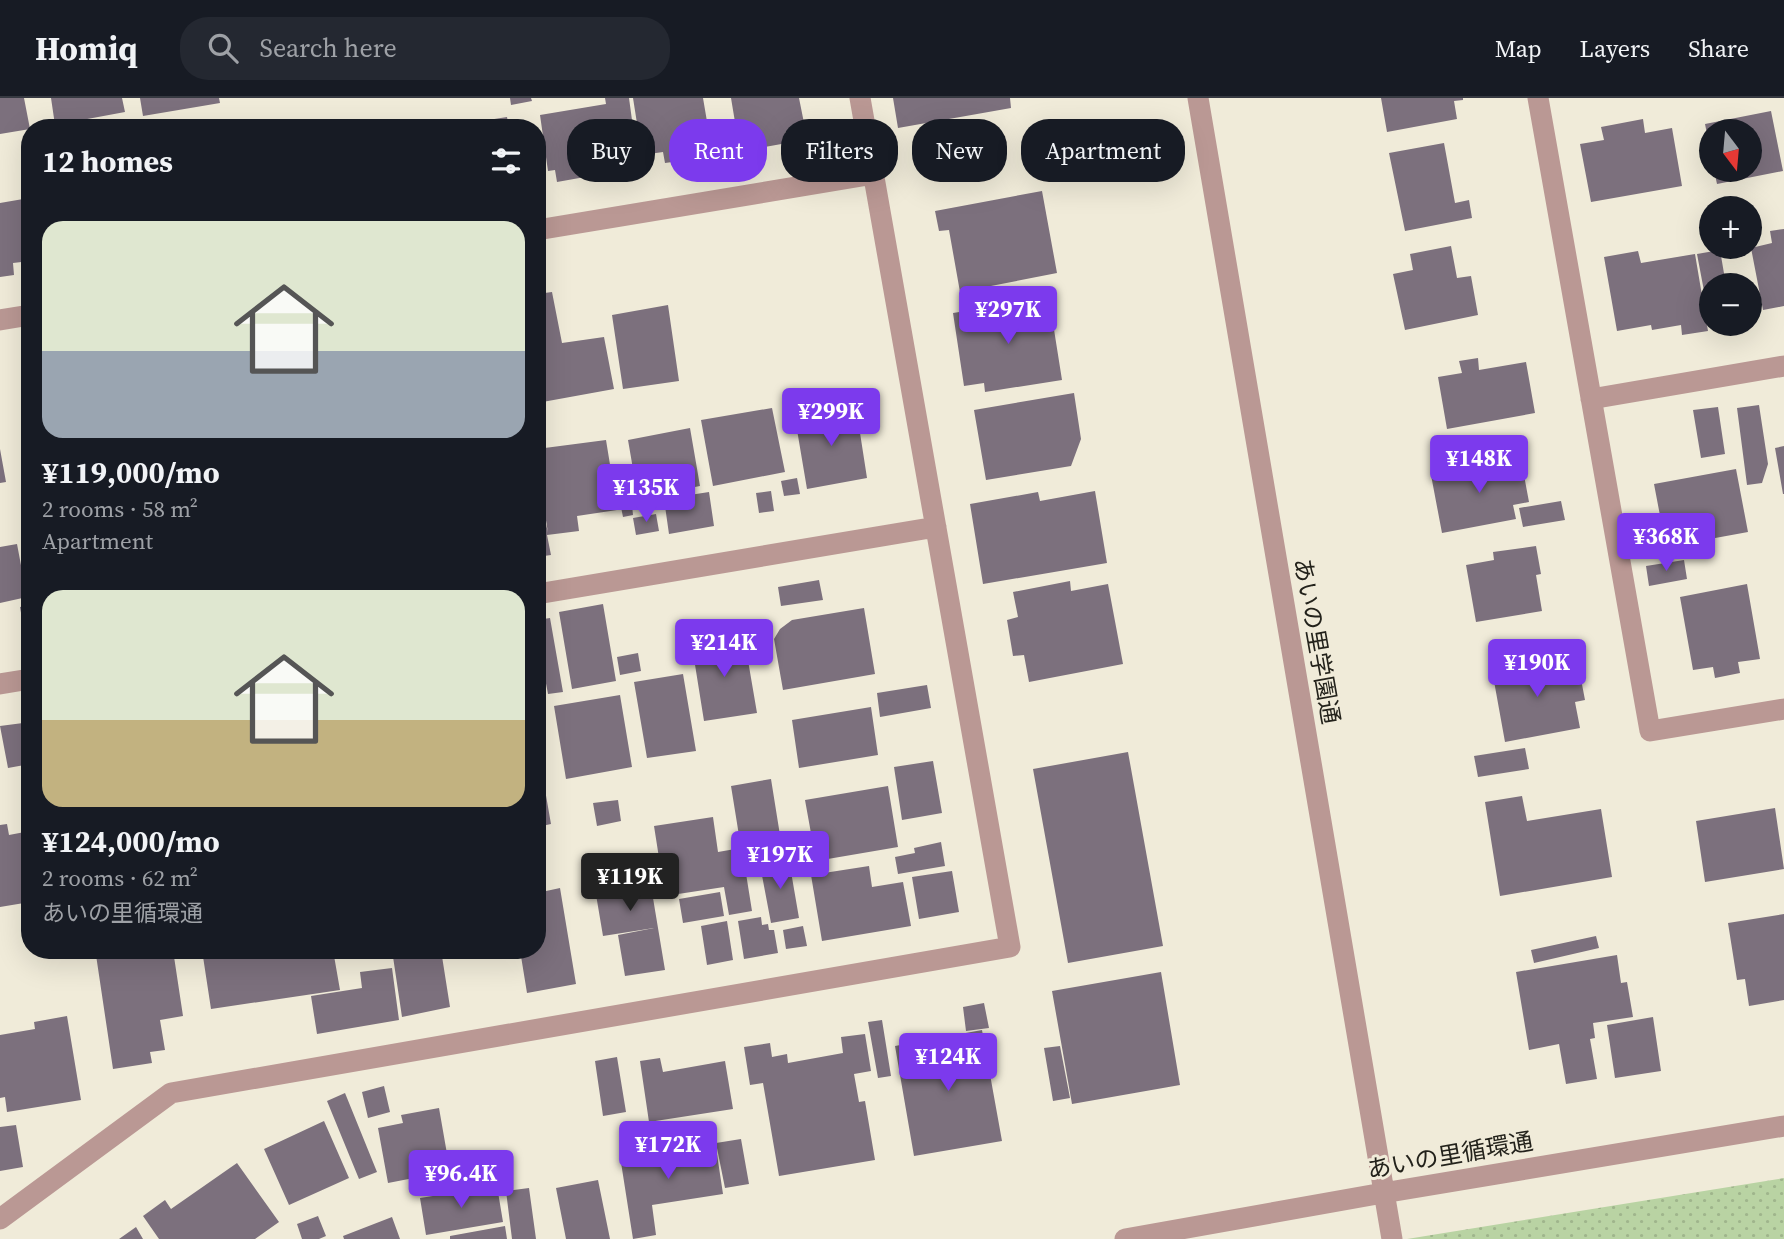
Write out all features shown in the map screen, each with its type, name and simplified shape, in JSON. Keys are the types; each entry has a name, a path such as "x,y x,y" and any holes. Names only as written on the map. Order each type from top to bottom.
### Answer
{"street":[{"path":"860,98 864,119"},
{"name":"あいの里学園通","path":"1198,98 1392,1239"},
{"path":"1538,98 1650,731 1784,709"},
{"path":"546,229 826,182"},
{"path":"0,1219 171,1093 1010,947 875,182"},
{"path":"0,320 21,316"},
{"path":"1591,399 1784,366"},
{"path":"546,592 936,527"},
{"path":"0,684 21,680"},
{"name":"あいの里循環通","path":"1125,1239 1784,1126"}],"green space":[{"path":"1784,1178 1784,1239 1407,1239"}],"building":[{"path":"0,98 24,98 28,119 21,119 21,130 0,134"},
{"path":"51,98 122,98 125,112 87,119 54,119"},
{"path":"140,98 219,98 220,103 143,116"},
{"path":"510,98 531,98 532,101 511,105"},
{"path":"605,98 629,98 632,119 567,119 567,180 557,182 555,170 548,171 546,119 541,119 540,115 606,104"},
{"path":"633,98 703,98 707,119 669,119 669,162 665,163 663,152 655,153 655,119 636,119"},
{"path":"731,98 799,98 803,119 781,119 781,144 767,147 767,119 734,119"},
{"path":"893,98 1010,98 1011,108 949,119 912,119 912,126 898,128"},
{"path":"1381,98 1463,100 1454,101 1457,119 1387,132"},
{"path":"1771,111 1783,171 1762,175 1762,119 1730,119"},
{"path":"1643,119 1645,133 1672,128 1682,186 1591,202 1580,144 1604,140 1601,127"},
{"path":"1444,143 1455,203 1469,200 1472,218 1405,231 1389,153"},
{"path":"1042,191 1057,273 960,292 949,230 939,231 935,211"},
{"path":"21,199 21,262 13,263 14,275 0,277 0,203"},
{"path":"1784,229 1784,306 1763,310 1762,273 1756,273 1753,259 1762,259 1762,245 1772,243 1770,231"},
{"path":"1451,246 1457,278 1471,276 1478,315 1405,330 1393,274 1413,270 1410,254"},
{"path":"1638,251 1641,263 1695,254 1699,278 1699,332 1682,335 1681,325 1652,330 1651,325 1617,331 1604,257"},
{"path":"1697,254 1699,259 1722,259 1724,273 1701,273"},
{"path":"552,292 562,343 604,337 614,389 546,401 546,293"},
{"path":"1049,298 1062,380 985,392 984,383 964,386 953,313"},
{"path":"668,305 679,381 623,389 612,315"},
{"path":"1478,358 1479,370 1526,362 1535,413 1447,429 1438,377 1462,373 1459,361"},
{"path":"1074,393 1081,439 1071,466 986,480 974,410"},
{"path":"1759,405 1768,464 1762,483 1747,485 1737,408"},
{"path":"856,407 867,478 807,489 795,418"},
{"path":"1718,407 1725,454 1701,458 1693,410"},
{"path":"772,408 785,472 713,486 701,420"},
{"path":"690,428 700,486 638,498 628,440"},
{"path":"606,440 613,483 626,481 629,498 616,500 617,510 577,516 579,531 547,535 551,555 546,556 546,524 548,533 546,448"},
{"path":"1784,446 1784,494 1783,494 1775,448"},
{"path":"0,449 6,482 0,483"},
{"path":"1521,459 1529,502 1513,505 1516,519 1442,533 1431,475"},
{"path":"1736,469 1748,532 1666,547 1654,484"},
{"path":"797,478 800,494 784,496 781,481"},
{"path":"771,491 774,511 759,513 756,493"},
{"path":"1095,491 1107,563 983,584 970,504 1038,492 1040,501"},
{"path":"709,492 714,526 669,534 664,499"},
{"path":"1561,501 1565,520 1523,527 1519,508"},
{"path":"632,505 633,515 623,517 621,507"},
{"path":"656,514 659,531 636,535 633,518"},
{"path":"17,544 21,565 21,598 0,603 0,547"},
{"path":"1536,546 1541,574 1536,575 1542,611 1476,622 1466,565 1494,560 1493,552"},
{"path":"1684,560 1687,579 1649,586 1646,566"},
{"path":"819,580 823,600 781,606 778,587"},
{"path":"1070,581 1071,591 1108,584 1123,664 1029,682 1024,655 1013,656 1007,620 1018,617 1013,592"},
{"path":"1747,584 1760,659 1738,662 1740,673 1715,678 1713,667 1693,670 1680,597"},
{"path":"603,604 616,681 572,689 559,612"},
{"path":"864,608 875,674 783,690 774,639 780,629 792,620"},
{"path":"550,618 563,692 548,694 546,683 546,619"},
{"path":"744,637 757,713 704,721 692,646"},
{"path":"638,653 641,671 620,675 617,657"},
{"path":"1561,657 1565,678 1580,674 1585,700 1575,702 1580,728 1505,742 1492,670"},
{"path":"683,674 696,751 647,758 634,682"},
{"path":"927,685 931,708 880,717 877,693"},
{"path":"620,695 632,767 566,779 554,706"},
{"path":"871,707 878,755 799,768 792,720"},
{"path":"21,723 21,766 8,768 0,726"},
{"path":"1525,748 1529,769 1478,777 1474,756"},
{"path":"1128,752 1163,946 1068,963 1033,769"},
{"path":"933,761 942,813 902,820 894,767"},
{"path":"771,779 783,854 744,861 752,911 729,915 724,887 665,896 654,826 713,817 718,852 741,848 731,786"},
{"path":"888,786 898,847 816,861 805,800"},
{"path":"546,796 551,824 546,825"},
{"path":"1522,796 1527,821 1601,809 1612,877 1500,896 1485,802"},
{"path":"618,800 621,821 597,826 593,803"},
{"path":"1775,808 1784,869 1705,882 1696,821"},
{"path":"7,824 9,835 21,833 21,904 0,907 0,825"},
{"path":"941,842 945,866 898,874 895,857 915,853 914,848"},
{"path":"646,856 665,970 625,976 618,935 654,928 603,936 591,865"},
{"path":"789,860 799,918 771,923 760,865"},
{"path":"869,866 872,887 903,882 911,926 822,941 811,875"},
{"path":"952,871 959,912 919,919 912,877"},
{"path":"560,888 576,984 527,993 521,959 546,959 546,891"},
{"path":"720,892 724,916 683,923 679,899"},
{"path":"1784,914 1784,1000 1749,1006 1745,979 1737,980 1728,923"},
{"path":"761,917 762,925 768,924 769,930 774,930 778,953 744,959 738,921"},
{"path":"727,921 733,960 707,965 701,926"},
{"path":"803,926 807,946 786,949 783,930"},
{"path":"1596,936 1599,948 1534,963 1531,950"},
{"path":"1617,955 1621,983 1627,982 1633,1017 1593,1023 1595,1038 1590,1039 1597,1079 1566,1084 1559,1044 1529,1050 1516,972"},
{"path":"97,959 174,959 183,1016 160,1020 165,1050 150,1052 152,1063 113,1069"},
{"path":"203,959 335,959 340,990 211,1009"},
{"path":"393,959 442,959 450,1007 402,1017"},
{"path":"392,968 399,1020 317,1034 311,996 362,988 360,972"},
{"path":"1161,972 1180,1085 1072,1104 1052,991"},
{"path":"984,1003 989,1028 966,1031 963,1007"},
{"path":"67,1016 81,1100 7,1112 5,1097 0,1098 0,1035 35,1029 34,1022"},
{"path":"1653,1017 1661,1071 1615,1078 1607,1025"},
{"path":"882,1020 891,1076 878,1078 868,1022"},
{"path":"982,1030 1002,1141 914,1156 895,1046"},
{"path":"865,1034 871,1071 854,1074 859,1102 865,1101 875,1160 779,1176 763,1083 750,1085 744,1047 770,1043 772,1057 787,1054 788,1063 843,1053 841,1037"},
{"path":"1060,1046 1070,1098 1053,1101 1044,1048"},
{"path":"617,1057 626,1112 603,1116 595,1061"},
{"path":"660,1058 663,1072 725,1061 733,1109 649,1122 640,1061"},
{"path":"384,1086 390,1112 368,1118 362,1092"},
{"path":"345,1093 377,1172 359,1179 327,1101"},
{"path":"439,1108 450,1171 388,1183 378,1128 403,1123 401,1115"},
{"path":"324,1121 349,1178 289,1205 264,1149"},
{"path":"16,1125 23,1167 0,1171 0,1127"},
{"path":"741,1139 749,1184 725,1188 716,1143"},
{"path":"715,1141 723,1194 652,1205 656,1235 633,1239 620,1156"},
{"path":"237,1163 279,1222 255,1239 159,1239 143,1216 165,1200 171,1209"},
{"path":"598,1180 610,1239 566,1239 556,1188"},
{"path":"497,1186 503,1222 426,1235 420,1198"},
{"path":"529,1188 536,1239 512,1239 506,1191"},
{"path":"318,1216 326,1236 319,1239 302,1239 297,1224"},
{"path":"392,1217 400,1239 344,1239 343,1236"},
{"path":"505,1226 507,1239 450,1239 450,1236"},
{"path":"136,1227 143,1239 119,1239"}]}
